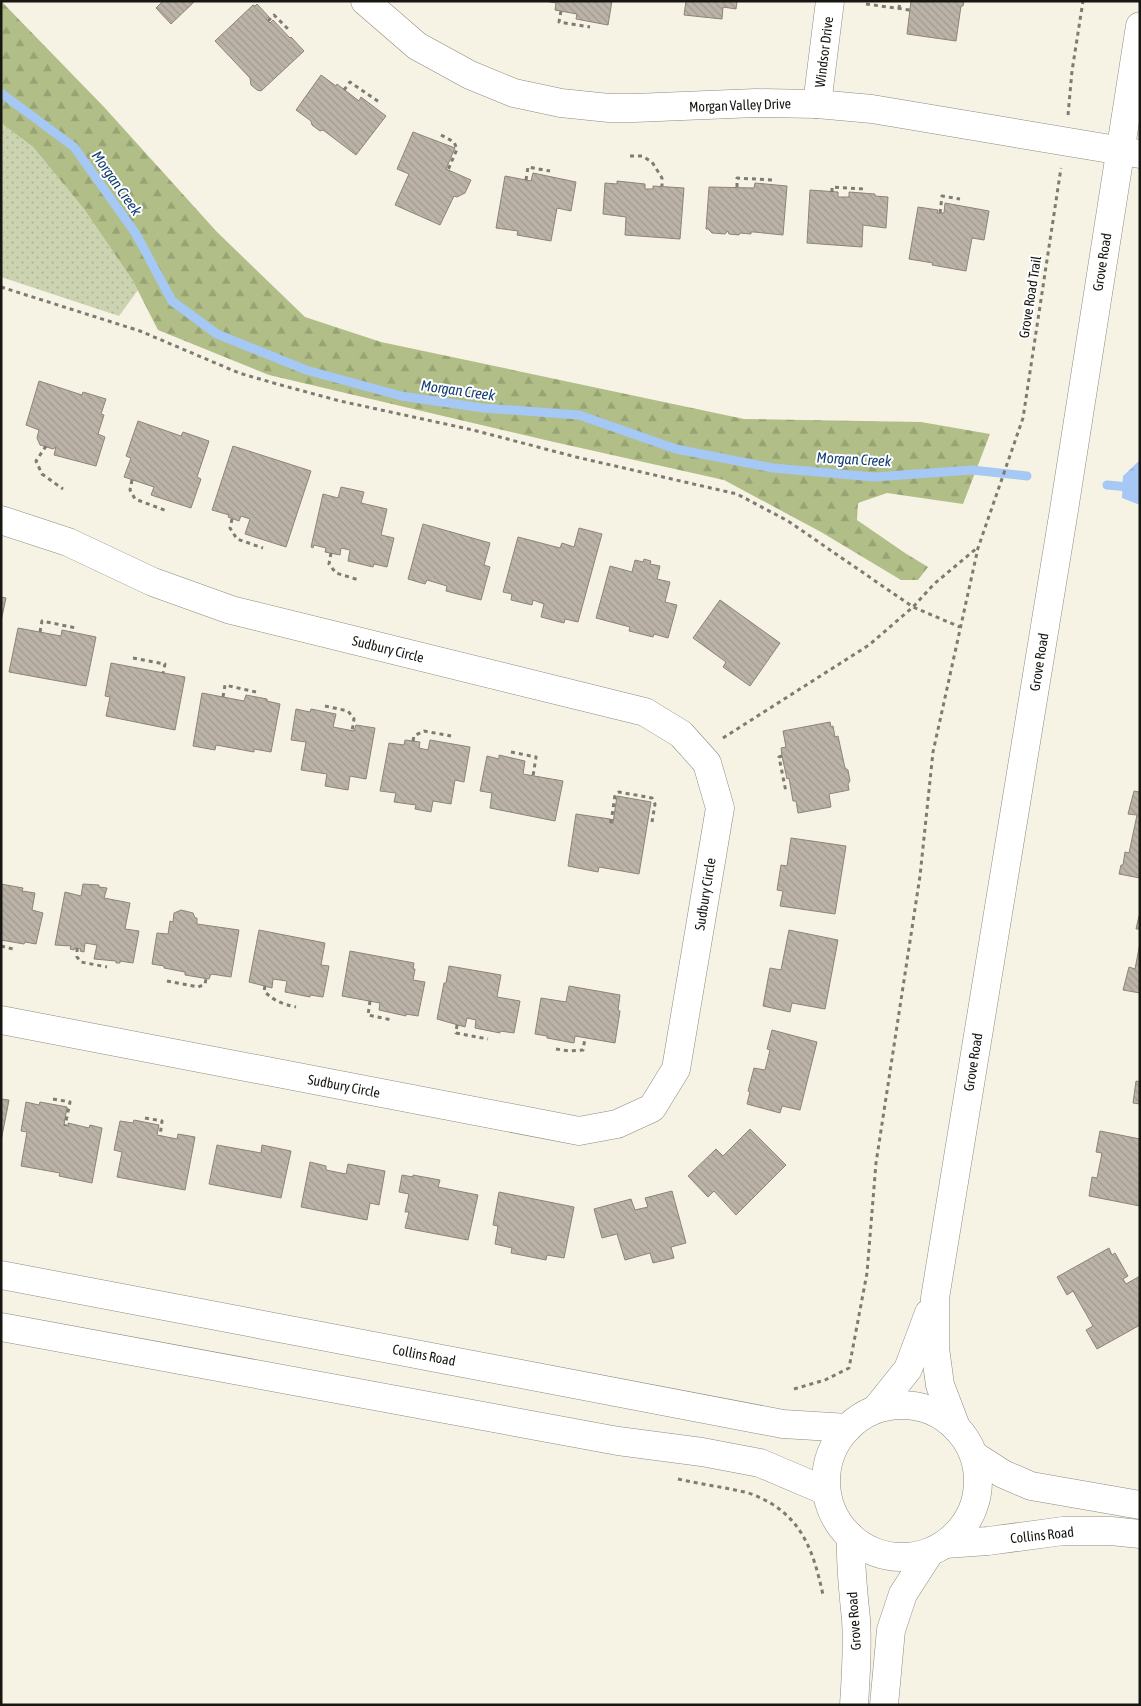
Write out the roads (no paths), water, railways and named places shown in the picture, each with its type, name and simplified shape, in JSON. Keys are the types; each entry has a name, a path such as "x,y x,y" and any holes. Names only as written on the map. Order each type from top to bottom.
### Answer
{"street":[{"name":"Morgan Valley Drive","path":"365,1 419,47 470,75 514,93 565,104 609,108 674,108 756,103 817,104 872,109 1130,152"},
{"name":"Windsor Drive","path":"817,104 830,1"},
{"name":"Grove Road","path":"956,1427 940,1385 935,1348 935,1298 1062,519 1130,152 1140,26"},
{"name":"Sudbury Circle","path":"1,520 68,542 153,582 231,610 645,712 681,734 708,763 720,808 676,1069 652,1108 617,1124 579,1131 1,1020"},
{"name":"Collins Road","path":"1,1275 782,1424 848,1428"},
{"name":"Grove Road","path":"876,1409 908,1369 935,1298"},
{"path":"1,1327 618,1441 702,1452 751,1461 826,1491"},
{"path":"893,1405 910,1405 927,1409 943,1416 967,1440 974,1456 978,1472 978,1489 975,1505 968,1520 958,1533 937,1548 914,1556 881,1554 865,1547 839,1524 831,1508 826,1491 826,1474 830,1457 837,1441 861,1416 876,1409 893,1405"},
{"path":"974,1456 1003,1474 1031,1486 1140,1505"},
{"name":"Collins Road","path":"937,1548 1063,1531 1111,1531 1140,1534"},
{"name":"Grove Road","path":"851,1536 850,1565 856,1620 857,1666 854,1705"},
{"path":"884,1705 891,1630 903,1594 937,1548"}],"water":[{"path":"1140,460 1140,505 1122,498 1123,476"}],"waterway":[{"name":"Morgan Creek","path":"1,93 74,147 136,234 172,301 217,334 306,370 401,396 483,408 579,415 676,449 773,468 874,477 972,470 1027,476"},
{"name":"Morgan Creek","path":"1107,485 1140,488"}]}
